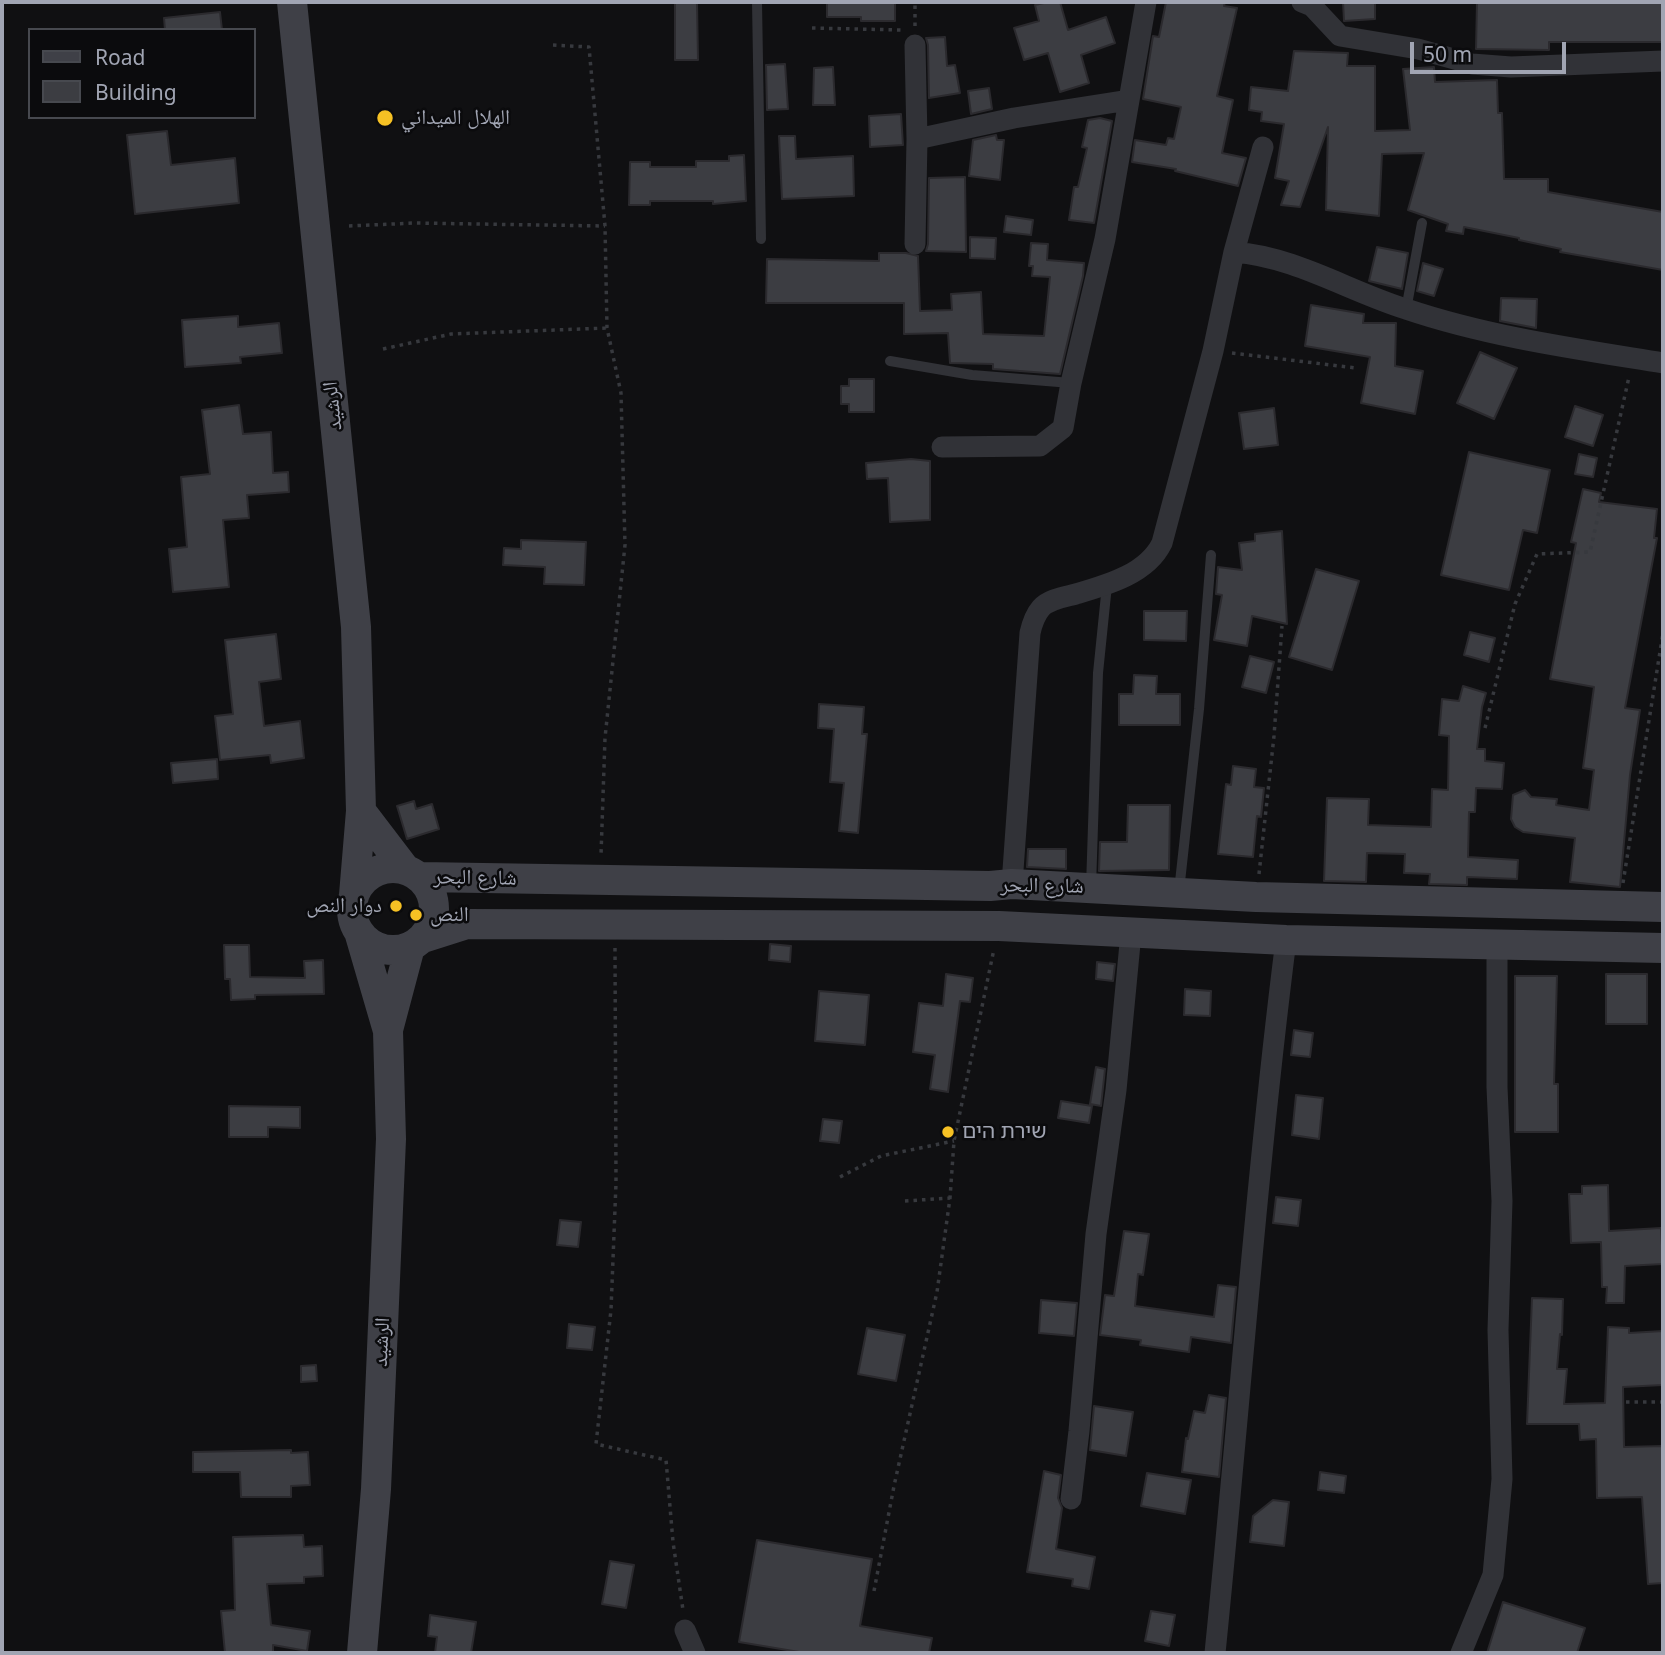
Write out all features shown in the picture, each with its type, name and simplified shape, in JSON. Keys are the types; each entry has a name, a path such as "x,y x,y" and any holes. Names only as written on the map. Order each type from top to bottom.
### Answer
{"main road":[{"name":"الرشيد","path":"292,2 356,627 361,811 354,895"},
{"path":"361,811 413,873 429,887 435,913 431,926 416,942 398,951 371,945 360,935 351,909 360,883 370,874 382,869 396,867 413,873"},
{"name":"شارع البحر","path":"413,873 599,881 990,886 1012,884 1256,897 1663,907"},
{"name":"شارع البحر","path":"416,942 467,924 999,926 1286,940 1663,948"},
{"name":"الرشيد","path":"360,935 388,1031 391,1152 376,1489 362,1653"},
{"name":"الرشيد","path":"388,1031 416,942"}],"street":[{"path":"942,447 1040,446 1063,428 1105,239 1146,2"},
{"path":"1302,2 1312,6 1340,36 1418,49 1472,64 1511,67 1663,61"},
{"path":"909,38 917,139 915,244"},
{"path":"917,139 1014,118 1129,100"},
{"path":"1012,884 1030,633 1034,620 1042,606 1055,599 1107,585 1156,556 1162,543 1213,351 1234,252 1263,147"},
{"path":"1234,252 1260,254 1314,271 1406,310 1481,331 1663,363"},
{"path":"1071,1499 1096,1234 1116,1090 1131,933"},
{"path":"1215,1653 1255,1213 1286,940"},
{"path":"1461,1653 1493,1575 1502,1479 1498,1330 1502,1201 1497,1087 1497,944"},
{"path":"685,1630 695,1653"}],"lane":[{"path":"757,2 761,239"},
{"path":"1406,310 1422,223"},
{"path":"890,361 972,375 1071,383"},
{"path":"1178,891 1199,709 1211,555"},
{"path":"1091,887 1098,673 1107,585"}],"path":[{"path":"813,28 909,38"},
{"path":"553,45 589,47 605,226 607,328 621,393 625,545 606,738 599,881"},
{"path":"349,226 415,223 605,226"},
{"path":"383,349 451,334 607,328"},
{"path":"1213,351 1356,368"},
{"path":"1485,728 1515,604 1537,554 1590,552 1633,358"},
{"path":"1256,897 1274,736 1282,626"},
{"path":"1620,907 1663,633"},
{"path":"615,925 616,1183 611,1310 596,1444 666,1460 673,1542 685,1630"},
{"path":"874,1591 937,1292 950,1198 954,1141 999,926"},
{"path":"840,1177 881,1156 954,1141"},
{"path":"905,1201 950,1198"},
{"path":"1626,1402 1663,1402"}],"building":[{"path":"675,2 697,2 698,60 675,60"},
{"path":"827,2 895,2 895,21 827,17"},
{"path":"1060,2 1068,30 1106,17 1115,43 1081,55 1089,83 1060,92 1048,53 1024,60 1014,28 1039,21 1035,5"},
{"path":"1166,2 1225,2 1224,6 1237,8 1217,96 1233,100 1222,153 1246,158 1238,186 1175,171 1176,169 1132,162 1135,140 1166,145 1168,138 1174,139 1181,107 1143,99 1153,36 1159,37"},
{"path":"1343,2 1375,2 1375,19 1344,21"},
{"path":"1477,2 1663,2 1663,42 1549,42 1549,50 1476,49"},
{"path":"220,12 222,28 165,28 164,18"},
{"path":"945,37 947,66 955,65 960,93 929,98 926,38"},
{"path":"1294,51 1348,53 1347,66 1375,66 1375,131 1410,130 1403,69 1434,67 1435,82 1497,80 1498,113 1502,113 1504,179 1548,179 1548,192 1663,212 1663,270 1560,252 1561,249 1519,238 1464,227 1463,234 1446,231 1448,224 1408,210 1424,153 1382,154 1379,216 1326,210 1328,127 1300,207 1281,205 1289,181 1275,178 1284,124 1261,121 1262,112 1249,110 1251,87 1288,91"},
{"path":"785,64 788,109 767,110 766,65"},
{"path":"833,67 835,105 813,105 814,68"},
{"path":"989,88 992,109 971,114 968,91"},
{"path":"901,114 903,145 870,147 869,116"},
{"path":"1100,118 1112,121 1094,223 1069,220 1074,187 1078,187 1087,148 1082,147 1088,120"},
{"path":"167,131 171,165 235,158 239,203 135,214 127,135"},
{"path":"996,135 997,140 1004,140 1000,180 969,176 973,140"},
{"path":"779,136 795,136 796,159 853,156 854,196 782,199"},
{"path":"744,155 746,201 713,204 713,201 650,201 650,205 629,205 630,162 650,162 650,167 696,167 696,161 729,161 729,156"},
{"path":"965,177 966,252 926,251 929,178"},
{"path":"1006,216 1033,220 1031,235 1004,232"},
{"path":"970,237 996,238 995,259 970,258"},
{"path":"1031,243 1048,244 1047,260 1084,263 1060,374 993,369 993,364 950,363 948,333 904,334 904,303 766,303 767,259 879,261 879,253 906,253 918,256 920,311 952,310 951,294 981,292 983,334 1044,336 1050,277 1032,276 1033,266 1029,266"},
{"path":"1377,247 1408,253 1402,289 1369,281"},
{"path":"1423,263 1443,269 1434,296 1417,291"},
{"path":"1501,298 1537,299 1536,328 1500,321"},
{"path":"1311,305 1364,314 1363,323 1396,323 1395,366 1423,371 1415,414 1361,403 1370,357 1305,346"},
{"path":"238,316 238,327 279,323 282,353 240,357 241,363 185,367 182,320"},
{"path":"1480,352 1517,368 1494,419 1457,403"},
{"path":"849,379 874,379 874,412 849,412 849,404 841,404 841,386 849,386"},
{"path":"239,405 243,434 271,432 273,473 288,472 289,492 247,495 249,518 223,520 229,587 173,592 169,549 187,547 181,477 210,474 202,410"},
{"path":"1575,406 1603,415 1593,446 1565,437"},
{"path":"1274,408 1278,445 1244,449 1239,413"},
{"path":"1469,452 1550,470 1537,533 1523,530 1509,590 1441,575"},
{"path":"1579,454 1597,458 1593,477 1575,474"},
{"path":"911,459 930,461 930,520 890,522 888,478 867,479 866,463"},
{"path":"1583,489 1601,493 1599,502 1657,509 1654,538 1657,538 1625,708 1640,710 1630,775 1620,887 1570,882 1575,838 1523,832 1515,827 1511,819 1513,795 1525,790 1531,797 1557,799 1556,805 1589,810 1594,770 1583,768 1594,687 1550,679 1576,543 1571,542"},
{"path":"1282,531 1287,624 1252,616 1247,646 1214,640 1222,595 1216,594 1218,567 1242,570 1239,543 1255,541 1255,534"},
{"path":"521,540 586,542 584,585 544,584 545,567 503,565 504,548 521,549"},
{"path":"1316,569 1359,581 1332,670 1289,657"},
{"path":"1144,611 1187,611 1186,641 1144,640"},
{"path":"1470,632 1495,638 1489,662 1464,655"},
{"path":"276,634 281,679 259,682 264,726 300,721 304,758 271,763 270,755 220,760 215,716 233,714 225,640"},
{"path":"1250,656 1274,662 1266,693 1242,687"},
{"path":"1134,675 1157,676 1156,694 1180,694 1180,725 1119,725 1119,694 1133,694"},
{"path":"1463,686 1486,693 1477,749 1485,749 1485,761 1504,763 1502,789 1476,788 1475,812 1469,812 1468,857 1518,860 1517,879 1467,877 1467,885 1429,884 1430,874 1404,873 1405,854 1367,853 1366,882 1324,881 1327,798 1369,799 1368,825 1431,827 1432,789 1448,790 1449,736 1439,735 1442,699 1459,701"},
{"path":"819,704 864,707 862,734 867,734 858,833 839,831 844,783 830,782 834,729 818,728"},
{"path":"217,759 218,779 173,783 171,763"},
{"path":"1233,766 1256,769 1254,787 1264,788 1261,817 1257,816 1253,857 1218,854 1226,784 1231,785"},
{"path":"414,801 416,809 432,804 439,829 407,839 397,806"},
{"path":"1128,805 1170,805 1169,870 1099,871 1100,842 1127,842"},
{"path":"1028,849 1066,849 1066,869 1027,867"},
{"path":"770,944 791,946 790,962 769,960"},
{"path":"224,945 249,945 250,977 305,978 304,961 323,960 324,994 255,995 255,999 231,1000 230,979 225,979"},
{"path":"1097,962 1115,964 1113,981 1096,979"},
{"path":"946,974 973,978 970,1002 960,1001 948,1092 930,1089 935,1055 913,1052 919,1003 943,1006"},
{"path":"1606,974 1647,974 1647,1024 1606,1024"},
{"path":"1515,976 1557,976 1554,1084 1558,1084 1558,1132 1515,1132"},
{"path":"1185,989 1211,991 1210,1016 1184,1015"},
{"path":"819,991 869,995 865,1045 815,1041"},
{"path":"1294,1030 1313,1033 1310,1057 1291,1055"},
{"path":"1096,1067 1105,1069 1101,1106 1090,1104"},
{"path":"1296,1095 1323,1098 1319,1139 1292,1135"},
{"path":"1061,1101 1092,1106 1089,1123 1058,1118"},
{"path":"229,1106 300,1107 300,1128 268,1127 268,1137 229,1137"},
{"path":"823,1119 842,1121 839,1143 820,1141"},
{"path":"1608,1185 1609,1231 1661,1228 1663,1264 1625,1266 1624,1303 1606,1303 1607,1287 1602,1287 1601,1242 1571,1243 1569,1194 1582,1194 1582,1186"},
{"path":"1276,1197 1301,1200 1298,1226 1273,1223"},
{"path":"560,1220 581,1222 578,1247 557,1245"},
{"path":"1124,1231 1149,1234 1143,1275 1138,1274 1135,1306 1214,1317 1218,1285 1236,1287 1231,1343 1191,1337 1189,1352 1140,1345 1141,1340 1100,1335 1105,1295 1114,1296"},
{"path":"1532,1298 1563,1299 1557,1369 1567,1369 1564,1404 1605,1403 1608,1327 1629,1328 1629,1333 1663,1331 1663,1385 1623,1387 1624,1447 1663,1446 1663,1583 1648,1584 1642,1497 1597,1498 1596,1439 1580,1440 1579,1424 1527,1424"},
{"path":"1041,1300 1077,1303 1074,1336 1039,1333"},
{"path":"569,1324 595,1327 592,1350 567,1348"},
{"path":"867,1328 905,1335 896,1381 858,1374"},
{"path":"316,1365 317,1381 301,1382 301,1366"},
{"path":"1209,1395 1226,1398 1219,1477 1182,1472 1186,1438 1188,1439 1194,1411 1205,1413"},
{"path":"1094,1406 1133,1412 1126,1456 1090,1450"},
{"path":"291,1450 291,1453 308,1452 310,1485 291,1486 291,1497 241,1497 240,1472 193,1472 193,1452"},
{"path":"1044,1471 1061,1475 1058,1498 1062,1508 1056,1549 1095,1557 1089,1589 1072,1586 1073,1579 1027,1572"},
{"path":"1320,1472 1346,1476 1344,1493 1318,1490"},
{"path":"1147,1473 1191,1480 1185,1514 1141,1506"},
{"path":"1273,1500 1289,1502 1284,1546 1250,1542 1253,1516"},
{"path":"303,1535 304,1547 322,1546 323,1576 304,1577 304,1583 267,1584 271,1625 310,1631 307,1651 273,1645 273,1653 225,1653 221,1611 235,1610 233,1537"},
{"path":"757,1540 872,1559 860,1626 932,1638 929,1653 805,1653 739,1642"},
{"path":"610,1561 634,1565 626,1608 602,1604"},
{"path":"1503,1602 1585,1628 1577,1653 1487,1653"},
{"path":"1151,1611 1175,1615 1169,1646 1145,1641"},
{"path":"430,1615 476,1622 471,1653 435,1653 437,1637 428,1636"}],"place":[{"name":"الهلال الميداني","path":"385,118"},
{"name":"دوار النص","path":"396,906"},
{"name":"النص","path":"416,915"},
{"name":"שירת הים","path":"948,1132"}]}
